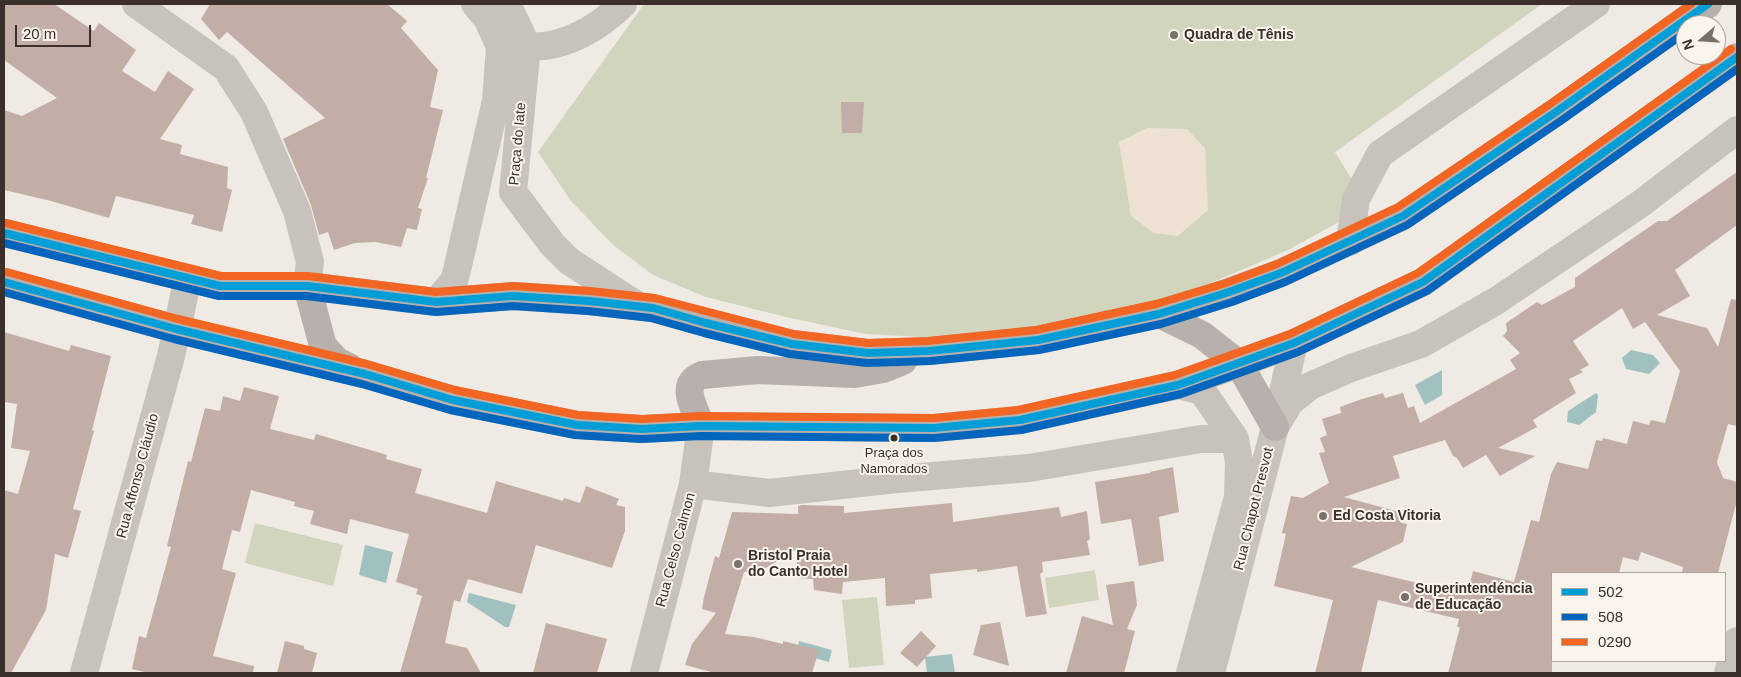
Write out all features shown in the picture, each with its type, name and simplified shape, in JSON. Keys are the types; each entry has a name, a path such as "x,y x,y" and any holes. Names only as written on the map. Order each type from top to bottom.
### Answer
{"main road":[{"path":"4,233 220,286 307,286 436,302 513,296 590,301 653,308 792,344 868,353 929,351 1038,340 1159,314 1281,273 1403,216 1556,112 1708,4"},
{"path":"4,282 176,330 365,374 454,400 577,424 642,429 701,426 934,428 1020,420 1178,385 1294,343 1423,282 1737,57"},
{"path":"307,286 323,346 337,361 365,374"},
{"path":"1159,314 1202,335 1239,364 1275,427"},
{"path":"701,426 689,388 695,378 702,375 758,370 855,374 883,369 929,351"}],"street":[{"path":"136,4 226,68 254,112 297,211 310,262 307,286"},
{"path":"475,4 488,20 500,47 542,46 563,42 603,21 623,4"},
{"path":"507,4 527,46"},
{"path":"1350,242 1356,199 1380,154 1596,4"},
{"name":"Praça do Iate","path":"527,46 513,192 552,244 569,261 638,306"},
{"name":"Praça do Iate","path":"436,302 454,281 460,259 496,101 500,47"},
{"path":"1275,427 1290,402 1310,386 1351,368 1422,344 1496,301 1638,205 1737,130"},
{"name":"Rua Affonso Cláudio","path":"84,673 168,365 188,278"},
{"name":"Rua Chapot Presvot","path":"1212,673 1275,427 1294,343"},
{"name":"Rua Chapot Presvot","path":"1178,385 1202,390 1235,439 1239,462 1238,497 1190,673"},
{"name":"Rua Celso Calmon","path":"644,673 693,484 701,426"},
{"path":"693,484 769,493 897,479 1029,468 1201,439 1235,439"},
{"path":"1728,673 1737,641"}],"green space":[{"path":"644,4 1542,4 1335,152 1368,206 1288,250 1211,283 1134,308 979,340 865,334 706,297 653,275 612,244 571,201 538,152"},
{"path":"255,523 343,545 333,586 245,563"},
{"path":"1095,570 1099,600 1049,608 1045,578"},
{"path":"877,597 884,665 849,668 842,600"}],"shaded area":[{"path":"1147,128 1187,129 1205,148 1208,210 1178,236 1154,233 1131,216 1119,142"}],"water":[{"path":"1631,350 1653,355 1660,363 1649,374 1626,369 1622,358"},
{"path":"1442,370 1442,395 1425,405 1415,385"},
{"path":"1596,393 1598,395 1596,412 1579,425 1567,422 1568,411"},
{"path":"365,545 393,552 386,583 359,575"},
{"path":"469,593 516,605 509,627 505,627 467,602"},
{"path":"799,641 832,650 829,662 797,653"},
{"path":"952,654 955,673 927,673 925,657"}],"building":[{"path":"4,4 54,4 94,31 99,23 136,50 122,71 155,92 168,71 194,89 160,139 182,145 180,154 228,167 227,188 232,190 222,232 191,224 194,215 116,196 109,218 4,190 4,110 22,116 57,98 4,60"},
{"path":"210,4 387,4 407,21 401,28 438,70 430,107 443,110 426,178 428,178 418,208 422,209 417,230 407,228 401,247 375,242 355,243 334,250 328,232 319,235 311,205 283,139 325,118 227,32 219,40 201,19"},
{"path":"841,102 864,102 862,133 842,133"},
{"path":"1737,172 1737,225 1675,270 1690,296 1657,315 1707,328 1718,347 1731,299 1737,300 1737,426 1728,424 1717,462 1723,478 1737,482 1737,500 1718,572 1682,572 1683,567 1641,552 1638,561 1623,557 1619,572 1551,572 1552,673 1448,673 1460,627 1457,627 1459,619 1378,600 1361,673 1315,673 1333,600 1274,586 1286,534 1282,533 1291,496 1303,498 1329,483 1319,453 1325,452 1320,438 1327,435 1322,419 1341,413 1340,407 1359,400 1383,393 1385,398 1403,393 1408,408 1414,406 1420,423 1516,369 1510,360 1520,353 1503,336 1507,331 1506,323 1537,302 1542,305 1575,287 1575,278 1658,221 1667,221","holes":["1622,308 1633,329 1645,322 1680,371 1665,423 1651,420 1649,425 1633,421 1627,444 1603,438 1602,441 1596,440 1588,469 1557,462 1551,474 1539,522 1531,520 1514,582 1473,571 1467,595 1351,567 1403,542 1407,524 1401,523 1403,513 1344,497 1400,478 1393,456 1445,440 1453,456 1457,458 1463,468 1486,455 1500,476 1535,456 1498,448 1537,427 1533,420 1576,393 1569,379 1583,372 1580,370 1589,365 1573,341"]},
{"path":"4,332 69,351 71,345 111,356 92,430 94,431 73,509 81,511 68,558 55,554 46,610 11,673 4,673 4,490 18,494 30,451 11,448 17,404 4,402"},
{"path":"244,387 279,396 270,429 314,440 316,434 387,455 386,459 422,469 415,493 487,513 496,481 563,501 564,498 580,503 586,486 619,499 616,505 625,507 625,531 612,568 536,545 522,594 468,579 460,602 454,600 445,643 467,648 481,673 400,673 422,596 416,594 418,589 396,582 409,534 350,519 347,534 310,524 314,511 294,506 295,502 251,490 240,532 232,530 222,569 236,573 213,656 254,666 253,673 149,673 132,669 139,636 146,638 171,547 167,546 188,461 191,462 205,408 220,411 223,396 240,401"},
{"path":"1173,467 1179,512 1159,517 1164,561 1139,566 1131,519 1101,524 1095,482 1150,473"},
{"path":"952,503 953,522 1059,507 1061,517 1087,511 1090,539 1087,541 1090,555 1042,562 1043,572 1040,574 1047,614 1026,617 1017,566 977,572 977,569 930,574 932,598 915,600 915,604 886,606 885,578 843,582 842,594 814,590 813,579 797,578 797,549 759,572 744,572 725,634 754,637 783,644 783,641 819,650 812,673 715,673 685,665 692,644 716,613 702,609 715,556 719,558 732,512 798,514 798,506 802,505 844,506 844,513"},
{"path":"1134,581 1137,605 1127,629 1135,631 1124,673 1066,673 1082,616 1113,625 1106,585"},
{"path":"1000,622 1009,666 973,655 981,625"},
{"path":"546,623 607,639 597,673 533,673"},
{"path":"921,631 936,646 917,667 900,653"},
{"path":"285,641 304,646 304,649 317,653 312,673 277,673"}],"transit line":[{"name":"0290","path":"6,223 221,276 308,276 436,292 514,286 590,291 655,298 794,334 868,343 928,341 1036,330 1156,304 1226,283 1277,264 1398,207 1550,104 1691,4"},
{"name":"502","path":"4,233 220,286 307,286 436,302 513,296 589,301 653,308 792,344 868,353 929,351 1038,340 1159,314 1229,292 1281,273 1403,216 1556,112 1708,4"},
{"name":"508","path":"4,243 219,296 306,296 436,312 513,306 588,311 651,318 790,354 867,363 930,361 1039,350 1161,324 1232,302 1285,282 1407,225 1562,120 1676,39"},
{"name":"0290","path":"7,272 178,319 367,364 455,390 578,415 642,419 701,416 934,418 1018,410 1175,375 1290,334 1418,273 1731,49"},
{"name":"502","path":"4,282 176,329 365,374 453,400 577,425 642,429 701,426 934,428 1020,420 1178,385 1294,343 1423,282 1737,57"},
{"name":"508","path":"4,292 174,339 362,384 450,410 575,435 641,439 701,436 934,438 1021,430 1181,394 1298,352 1427,291 1737,69"}],"place":[{"name":"Quadra de Tênis","path":"1174,35"},
{"name":"Praça dos Namorados","path":"894,438"},
{"name":"Ed Costa Vitoria","path":"1323,516"},
{"name":"Bristol Praia do Canto Hotel","path":"738,564"},
{"name":"Superintendéncia de Educação","path":"1405,597"}]}
